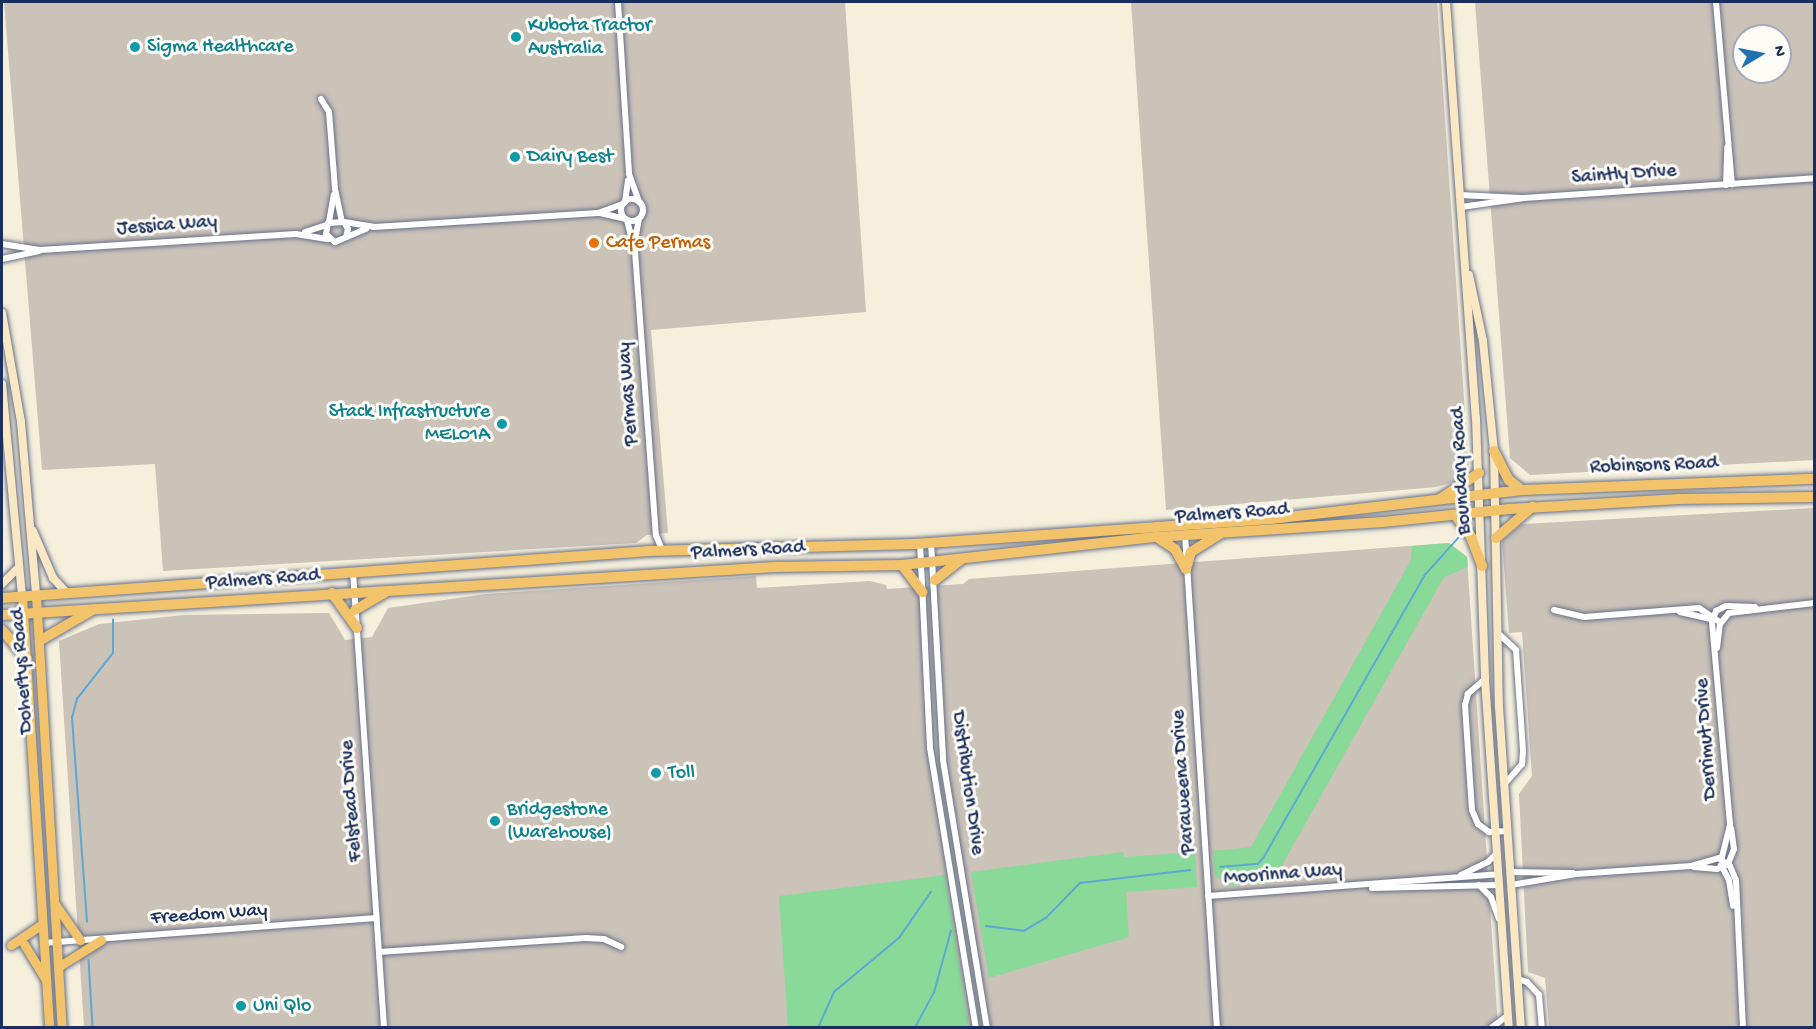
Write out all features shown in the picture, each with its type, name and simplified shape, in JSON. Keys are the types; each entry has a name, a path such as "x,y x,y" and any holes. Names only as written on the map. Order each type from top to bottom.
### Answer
{"highway":[{"path":"1494,451 1509,480 1522,490"},
{"path":"1437,501 1479,472"},
{"name":"Robinsons Road","path":"1495,493 1522,490 1815,479"},
{"name":"Palmers Road","path":"2,598 649,550 925,543 1283,518 1495,493"},
{"name":"Robinsons Road","path":"1495,511 1532,507 1815,497"},
{"path":"1496,538 1532,507"},
{"name":"Palmers Road","path":"2,615 775,567 902,565 1157,537 1456,516 1495,511"},
{"path":"1456,516 1471,537 1482,566"},
{"path":"1186,569 1191,552 1223,532"},
{"path":"1157,537 1175,549 1186,569"},
{"path":"935,579 961,560"},
{"path":"902,565 922,592"},
{"path":"355,610 391,590"},
{"path":"332,593 357,628"},
{"path":"41,640 94,609"},
{"path":"2,630 27,659"}],"main road":[{"name":"Boundary Road","path":"1446,2 1479,472 1487,658 1485,679 1509,1028"},
{"name":"Boundary Road","path":"1465,261 1479,321 1494,451 1504,786 1521,1028"},
{"name":"Dohertys Road","path":"2,313 21,422 41,640 62,1028"},
{"path":"1470,336 1474,322 1479,321"},
{"name":"Dohertys Road","path":"2,384 27,659 49,1028"},
{"path":"29,522 53,578 66,592"},
{"path":"2,584 19,567"},
{"path":"1487,658 1492,641 1500,635"},
{"path":"1498,874 1510,872"},
{"path":"1499,885 1511,885"},
{"path":"54,902 80,940"},
{"path":"11,945 42,924"},
{"path":"58,967 101,940"},
{"path":"24,945 46,980"},
{"path":"1506,994 1518,979"}],"street":[{"path":"618,2 629,174 621,211 626,219"},
{"path":"1716,2 1729,184"},
{"path":"321,99 329,112 335,189 343,221 348,229 346,237"},
{"path":"335,189 328,224 329,238 338,242 374,228 598,213 626,219 640,217 643,209 629,174"},
{"name":"Saintly Drive","path":"1461,207 1524,198 1815,178"},
{"name":"Saintly Drive","path":"1460,195 1524,198"},
{"path":"598,213 624,203 639,202"},
{"name":"Permas Way","path":"635,251 640,217"},
{"name":"Permas Way","path":"626,219 635,251 656,535 662,550"},
{"path":"328,224 343,221 374,228"},
{"name":"Jessica Way","path":"296,234 328,224"},
{"name":"Jessica Way","path":"2,259 40,250 296,234 329,238"},
{"name":"Jessica Way","path":"2,244 40,250"},
{"name":"Paraweena Drive","path":"1190,523 1184,535 1217,1028"},
{"path":"1176,524 1184,535"},
{"name":"Permas Way","path":"649,550 656,535"},
{"name":"Distribution Drive","path":"925,543 927,563 922,592 928,733 976,1028"},
{"name":"Distribution Drive","path":"925,543 927,563 935,579 941,732 987,1028"},
{"name":"Felstead Drive","path":"353,572 384,1028"},
{"path":"1713,617 1730,605 1755,607 1815,603"},
{"path":"1554,610 1577,617 1680,612 1700,608 1720,622 1729,613 1755,607"},
{"name":"Derrimut Drive","path":"1713,617 1734,849 1725,866"},
{"name":"Derrimut Drive","path":"1717,652 1720,622"},
{"path":"1500,635 1516,650 1523,752 1522,764 1504,786"},
{"path":"926,679 939,678"},
{"path":"1485,679 1468,694 1465,705 1472,810 1478,824 1496,833 1508,831"},
{"path":"927,702 939,702"},
{"path":"928,733 941,732"},
{"name":"Derrimut Drive","path":"1720,859 1727,850 1730,824"},
{"name":"Moorinna Way","path":"1454,878 1488,862 1497,853"},
{"path":"1691,866 1720,859 1736,880 1736,919 1743,1028"},
{"path":"950,866 962,863"},
{"path":"1511,885 1576,874 1691,866 1725,866"},
{"path":"1510,872 1542,870 1576,874"},
{"name":"Moorinna Way","path":"1208,896 1359,887 1498,874"},
{"path":"1478,885 1491,897 1502,928"},
{"name":"Moorinna Way","path":"1359,887 1398,890 1499,885"},
{"name":"Freedom Way","path":"43,943 376,918"},
{"path":"379,952 586,938 604,939 621,947"},
{"path":"1518,979 1539,995 1542,1028"},
{"path":"972,996 983,994"},
{"path":"1491,1028 1508,1015"}],"shaded area":[{"path":"4,2 845,2 866,312 651,330 668,533 647,535 636,543 163,571 155,464 42,470"},
{"path":"1131,2 1437,2 1469,472 1460,480 1437,487 1166,510"},
{"path":"1475,2 1814,2 1814,460 1530,475 1510,458"},
{"path":"1814,508 1814,1027 1549,1027 1545,978 1528,972 1519,794 1532,776 1522,632 1509,633 1502,541 1522,524"},
{"path":"1449,543 1467,557 1498,1027 84,1027 59,641 99,624 184,615 329,613 345,640 372,637 388,608 486,594 756,576 757,588 870,581 886,585 887,589 963,584 969,579"}],"green space":[{"path":"1449,543 1467,557 1468,567 1444,577 1272,883 1226,885 1215,875 1213,851 1251,847 1411,560 1412,546"},
{"path":"1123,852 1124,857 1195,852 1197,887 1126,892 1129,937 989,978 971,872"},
{"path":"945,875 969,1027 788,1027 779,896"}],"waterway":[{"path":"1220,867 1258,864 1264,857 1425,575 1460,536"},
{"path":"87,922 72,718 77,699 113,653 113,620"},
{"path":"986,926 1024,931 1046,918 1080,883 1190,870"},
{"path":"818,1028 834,992 899,938 931,892"},
{"path":"915,1028 934,993 951,931"},
{"path":"89,960 93,1028"}],"place":[{"name":"Kubota Tractor Australia","path":"516,37"},
{"name":"Sigma Healthcare","path":"135,47"},
{"name":"Dairy Best","path":"515,157"},
{"name":"Cafe Permas","path":"594,243"},
{"name":"Stack Infrastructure MEL01A","path":"502,424"},
{"name":"Toll","path":"656,773"},
{"name":"Bridgestone (Warehouse)","path":"495,821"},
{"name":"Uni Qlo","path":"241,1006"}]}
